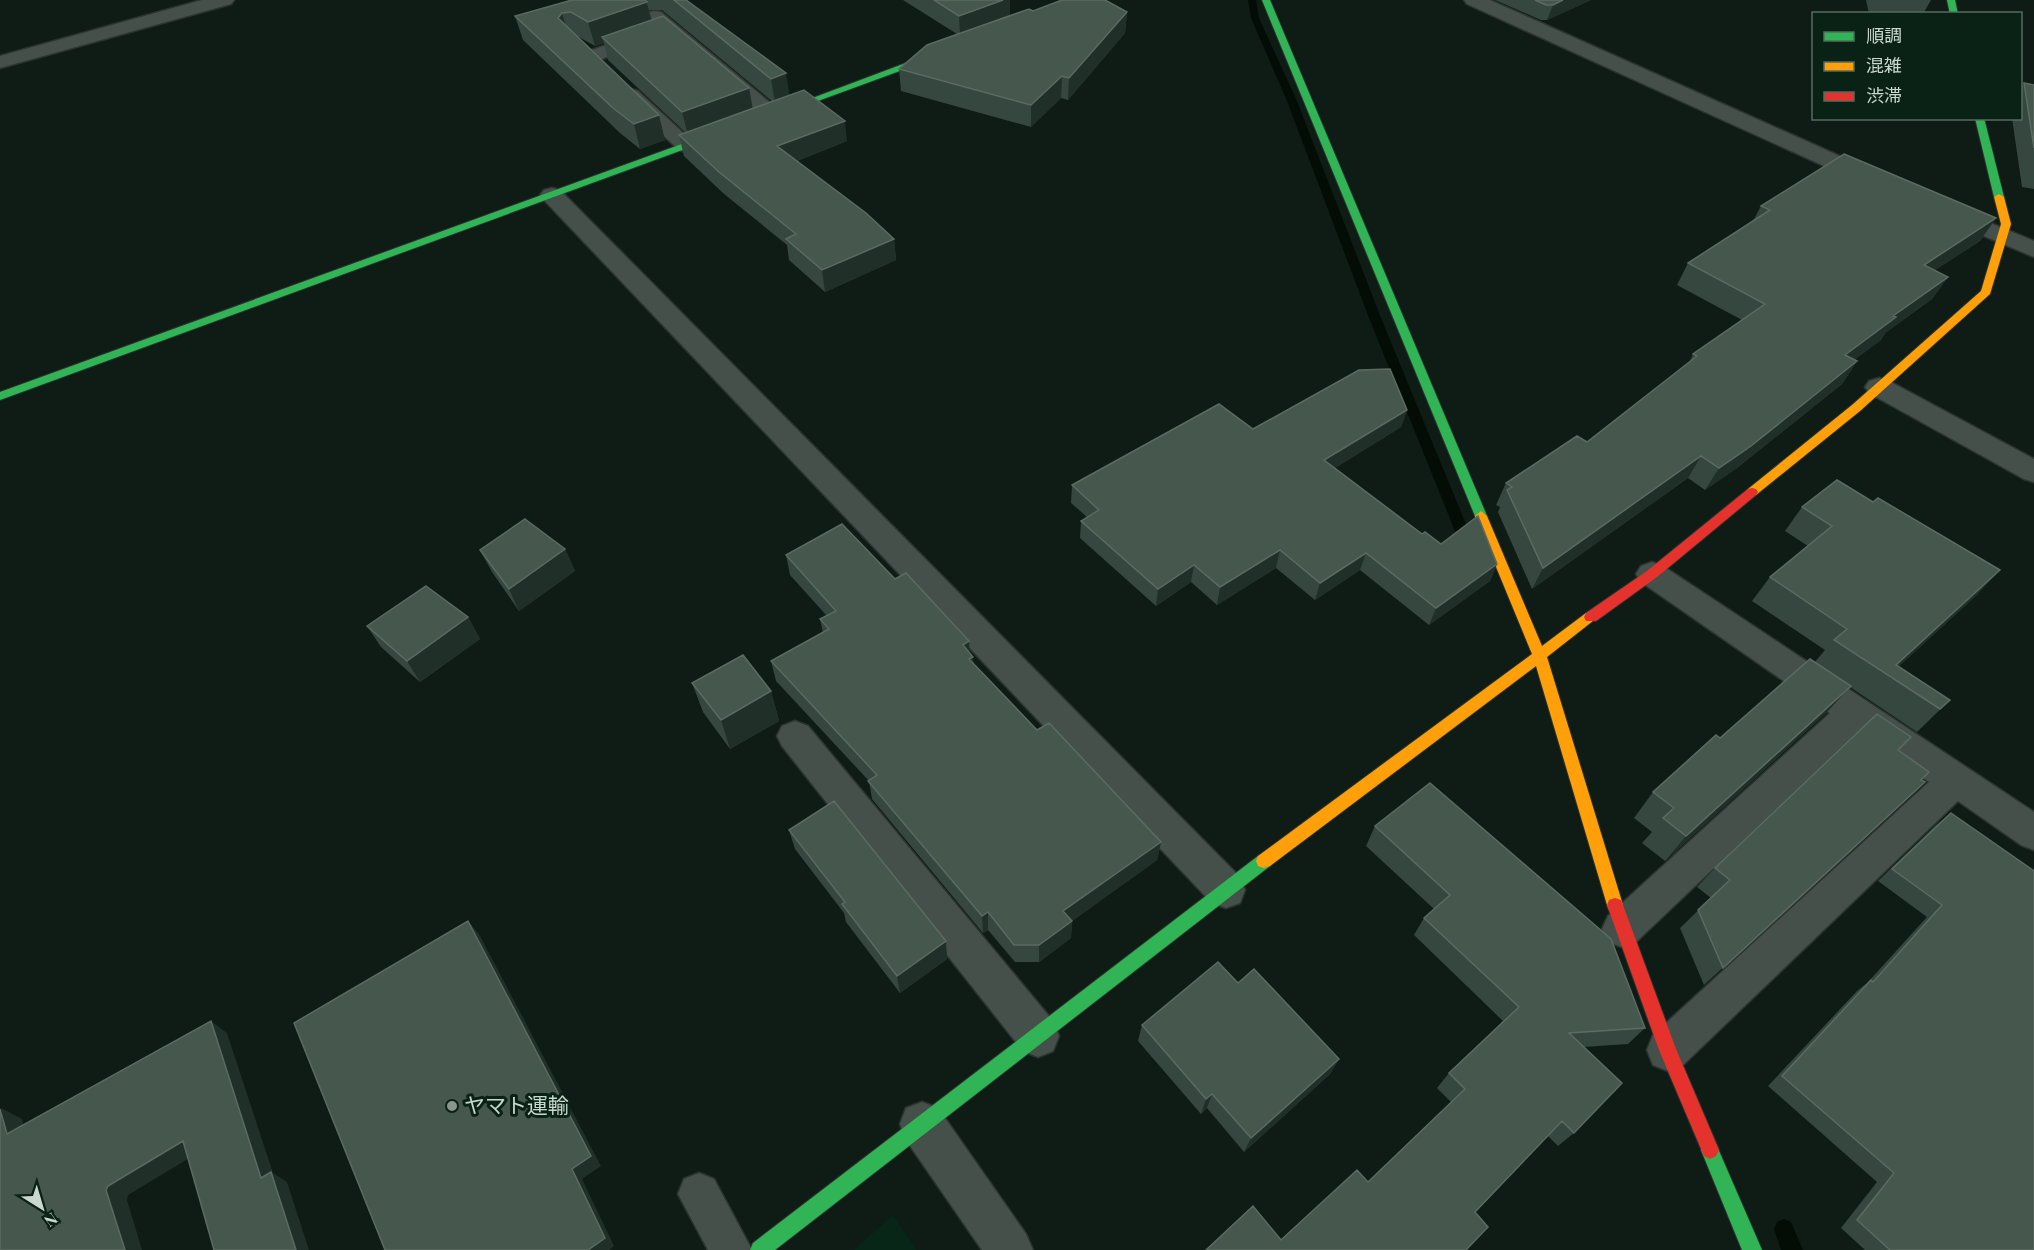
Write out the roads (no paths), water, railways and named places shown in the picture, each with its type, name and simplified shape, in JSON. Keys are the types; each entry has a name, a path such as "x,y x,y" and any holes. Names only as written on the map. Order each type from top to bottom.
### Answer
{"street":[{"path":"0,62 224,0"},
{"path":"1266,0 1539,654 1622,929 1668,1050 1752,1250"},
{"path":"1474,0 1894,189"},
{"path":"767,116 951,49"},
{"path":"760,1250 1226,891 1539,654 1652,574 1879,387 1986,292 2006,224 1980,120"},
{"path":"0,396 740,126"},
{"path":"552,195 1226,891"},
{"path":"1926,203 2034,250"},
{"path":"1879,387 2034,472"},
{"path":"1652,574 2034,833"},
{"path":"1622,929 1856,711"},
{"path":"795,736 1038,1036"},
{"path":"1668,1050 1956,780"},
{"path":"922,1124 1010,1250"}],"lane":[{"path":"655,16 767,116"},
{"path":"670,29 583,50 686,146"},
{"path":"699,1194 731,1250"}],"waterway":[{"path":"1252,0 1255,18 1292,101 1375,318 1468,546"},
{"path":"1784,1229 1792,1250"}],"place":[{"name":"ヤマト運輸","path":"452,1106"}]}
